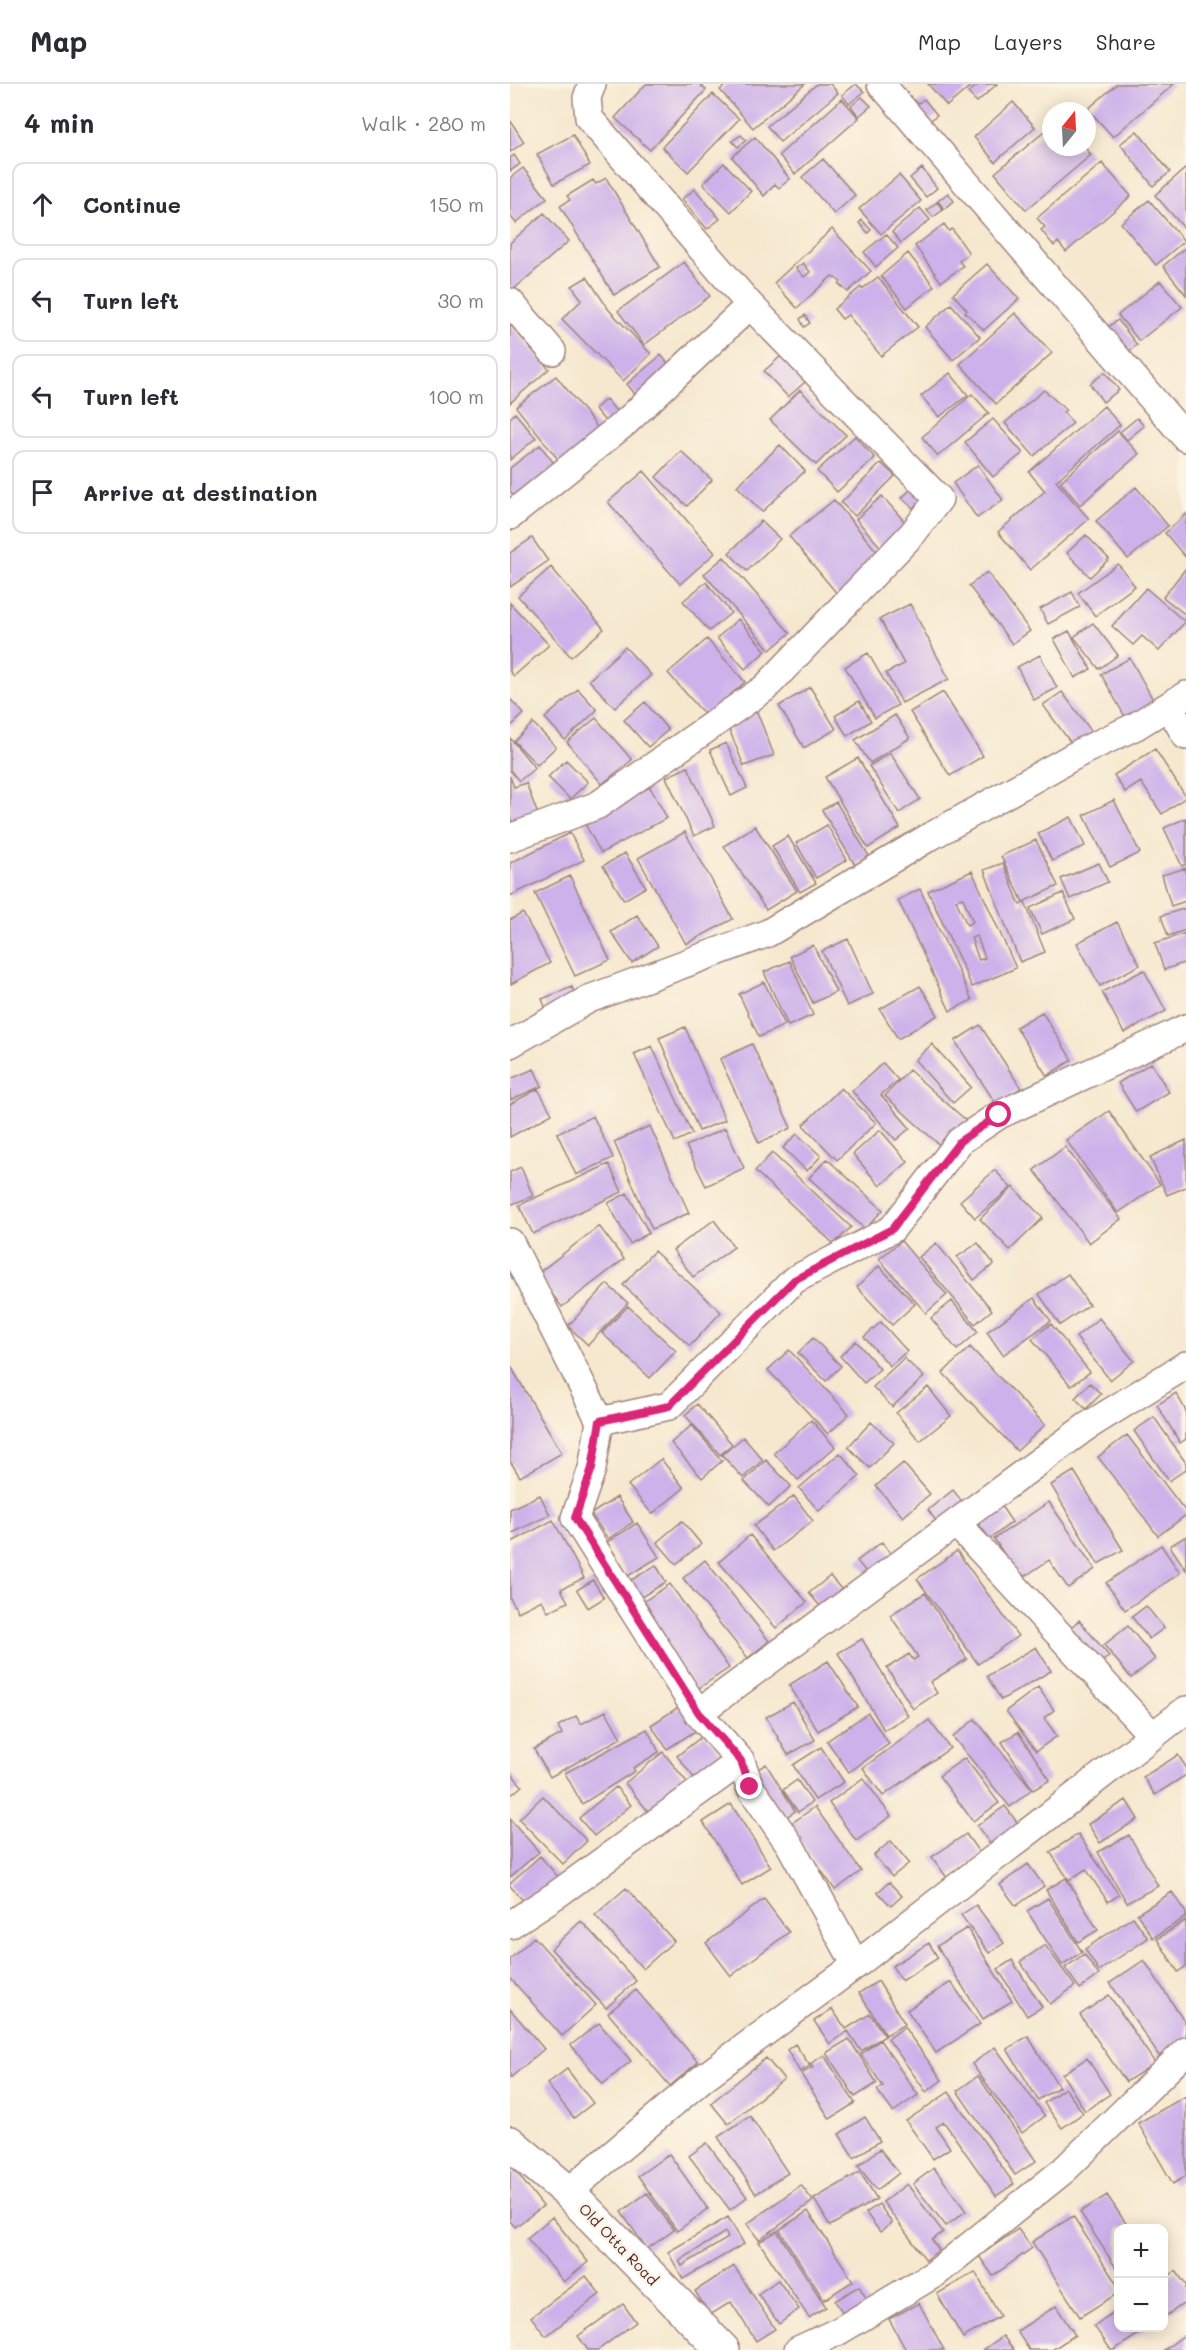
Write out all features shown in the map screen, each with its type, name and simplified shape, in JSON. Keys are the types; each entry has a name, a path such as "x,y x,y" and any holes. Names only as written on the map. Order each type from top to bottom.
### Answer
{"street":[{"path":"510,838 598,805 765,688 914,533 939,499 750,305 589,118 587,98 592,84"},
{"path":"881,84 1186,438"},
{"path":"510,302 552,351"},
{"path":"512,511 626,422 750,305"},
{"path":"510,1044 589,999 768,933 926,839 1177,701 1186,736"},
{"path":"600,1421 669,1406 794,1280 892,1229 960,1141 999,1115 1186,1028"},
{"path":"510,1242 600,1421 592,1468 575,1518 699,1713 741,1761 750,1787 790,1845 856,1965"},
{"path":"699,1713 1086,1427 1186,1365"},
{"path":"956,1523 1152,1734"},
{"path":"568,2192 703,2078 856,1965 1186,1710"},
{"path":"510,1925 556,1895 741,1761"},
{"path":"798,2350 839,2331 936,2273 1064,2170 1186,2051"},
{"name":"Old Otta Road","path":"510,2143 568,2192 723,2350"}],"building":[{"path":"646,84 699,84 706,90 650,150 615,118"},
{"path":"727,84 805,84 753,128 720,90"},
{"path":"817,84 830,84 838,93 780,142 767,126"},
{"path":"856,84 864,92 849,104 842,95"},
{"path":"928,84 973,84 947,106"},
{"path":"979,84 997,84 977,102 968,93"},
{"path":"1117,84 1174,84 1113,137 1096,118 1096,102"},
{"path":"713,94 739,119 688,172 662,147"},
{"path":"862,97 871,106 859,116 851,106"},
{"path":"842,99 859,118 795,174 779,155"},
{"path":"924,99 937,115 925,125 912,108"},
{"path":"1013,102 1035,127 995,162 974,137"},
{"path":"510,120 524,142 510,152"},
{"path":"1137,131 1170,172 1153,186 1120,144"},
{"path":"1042,134 1042,156 1090,156 1026,210 995,173"},
{"path":"573,135 590,165 554,184 537,154"},
{"path":"741,135 746,140 738,147 732,141"},
{"path":"755,137 790,179 779,188 775,184 764,196 732,157"},
{"path":"514,155 520,164 510,171 510,158"},
{"path":"823,159 855,195 834,214 802,177"},
{"path":"724,163 751,191 731,212 703,184"},
{"path":"1102,163 1131,196 1066,252 1058,242 1054,246 1041,230 1045,227 1037,218"},
{"path":"523,168 547,198 516,223 510,216 510,178"},
{"path":"922,168 937,188 926,197 910,178"},
{"path":"1186,168 1186,228 1185,229 1155,195"},
{"path":"899,175 921,201 881,234 859,209"},
{"path":"606,178 660,267 614,295 560,206 570,200 567,196 593,180 596,184"},
{"path":"695,189 720,219 707,229 682,199"},
{"path":"948,193 954,201 944,209 938,201"},
{"path":"1149,200 1184,241 1156,265 1121,223"},
{"path":"937,202 943,210 933,217 927,210"},
{"path":"920,208 930,220 901,243 892,232"},
{"path":"544,213 569,241 513,290 510,287 510,243"},
{"path":"862,220 871,230 868,233 859,223"},
{"path":"944,224 949,231 952,229 969,253 959,261 963,266 941,282 915,246"},
{"path":"832,229 871,271 848,292 839,284 841,282 832,276 797,308 774,283","holes":["803,263 810,272 804,277 796,268"]},
{"path":"886,234 898,248 876,267 864,252"},
{"path":"1186,247 1186,295 1163,266"},
{"path":"908,253 934,286 907,308 881,276"},
{"path":"684,262 710,296 644,345 618,311"},
{"path":"987,264 1019,299 984,330 965,312 967,310 953,294"},
{"path":"587,277 609,310 651,354 623,381 562,319 582,300 572,286"},
{"path":"878,277 918,327 881,356 848,315 842,319 834,309 861,287 862,289"},
{"path":"1160,281 1182,307 1139,341 1118,315"},
{"path":"951,304 980,337 953,360 925,327"},
{"path":"1015,313 1052,353 996,404 960,364"},
{"path":"805,315 810,323 804,327 800,319"},
{"path":"1118,320 1137,345 1122,356 1105,329"},
{"path":"510,324 549,369 510,403"},
{"path":"790,348 813,375 788,397 764,371"},
{"path":"661,355 673,369 638,398 627,384"},
{"path":"1105,372 1119,390 1103,402 1090,384"},
{"path":"950,373 968,395 939,417 921,396"},
{"path":"556,376 601,432 561,463 516,407"},
{"path":"800,390 846,435 816,465 770,420"},
{"path":"1044,390 1066,410 1063,412 1073,423 1034,456 1005,423"},
{"path":"972,394 989,413 938,456 922,437"},
{"path":"606,399 621,417 609,426 595,409"},
{"path":"1104,406 1120,425 1056,481 1089,519 1030,570 998,532 1045,491 1029,472"},
{"path":"515,413 536,438 510,460 510,418"},
{"path":"1137,418 1144,426 1127,440 1120,432"},
{"path":"993,419 1023,453 993,477 965,442"},
{"path":"1118,431 1139,454 1080,505 1060,482"},
{"path":"855,436 875,458 837,492 817,471"},
{"path":"540,445 560,471 519,503 510,491 510,468"},
{"path":"780,445 805,471 762,512 737,486"},
{"path":"681,451 712,480 687,506 656,477"},
{"path":"881,463 895,476 855,516 841,503"},
{"path":"978,465 1003,500 977,518 953,483"},
{"path":"644,471 715,553 680,584 608,502"},
{"path":"915,485 925,496 913,508 902,498"},
{"path":"1136,487 1168,526 1128,559 1096,521"},
{"path":"882,496 911,529 885,552 856,519"},
{"path":"834,500 884,560 839,596 789,536"},
{"path":"1186,514 1186,558 1165,533"},
{"path":"761,521 780,539 747,571 729,553"},
{"path":"1086,535 1109,559 1090,577 1067,553"},
{"path":"532,538 548,561 510,587 510,553"},
{"path":"724,557 790,633 770,650 704,574"},
{"path":"1118,564 1135,586 1095,616 1078,593"},
{"path":"551,567 604,629 571,657 518,596"},
{"path":"1186,568 1186,615 1163,597"},
{"path":"987,572 1030,631 1012,644 969,586"},
{"path":"706,582 731,613 709,631 683,601"},
{"path":"1146,588 1185,622 1159,651 1142,636 1133,645 1112,626"},
{"path":"1072,592 1080,607 1048,624 1040,609"},
{"path":"510,603 549,645 514,676 510,672"},
{"path":"910,604 949,679 902,703 886,673 904,664 880,619"},
{"path":"738,619 766,651 745,669 717,638"},
{"path":"1093,623 1118,655 1099,669 1074,637"},
{"path":"1069,631 1091,669 1075,678 1054,639"},
{"path":"707,639 745,682 706,716 668,673"},
{"path":"625,647 651,675 615,708 589,680"},
{"path":"868,653 898,705 875,718 845,667"},
{"path":"1040,655 1057,688 1034,700 1017,667"},
{"path":"1130,658 1157,707 1128,722 1101,674"},
{"path":"810,687 836,729 804,748 779,706"},
{"path":"578,689 597,710 565,740 545,718"},
{"path":"943,692 983,756 950,776 910,712"},
{"path":"1062,692 1098,740 1079,754 1043,705"},
{"path":"510,699 524,714 510,727"},
{"path":"859,701 871,721 847,736 835,716"},
{"path":"645,702 668,730 648,747 624,720"},
{"path":"757,712 774,755 744,766 727,724"},
{"path":"895,715 910,738 870,763 855,740"},
{"path":"596,718 632,760 602,784 567,742"},
{"path":"533,723 556,747 537,765 514,741"},
{"path":"510,738 535,768 519,781 510,770"},
{"path":"726,743 747,788 731,796 710,750"},
{"path":"1155,749 1186,797 1162,814 1141,782 1125,792 1114,775"},
{"path":"890,753 920,799 899,813 869,766"},
{"path":"858,758 900,828 868,848 825,777"},
{"path":"566,760 588,782 570,799 548,777"},
{"path":"688,767 715,826 694,836 666,777"},
{"path":"510,776 514,787 526,783 540,820 515,830 510,816"},
{"path":"650,787 667,818 601,853 584,822"},
{"path":"1114,800 1140,853 1110,867 1084,815"},
{"path":"836,802 869,856 855,865 822,810"},
{"path":"1071,817 1085,846 1052,861 1038,833"},
{"path":"1186,818 1186,864 1182,866 1164,828"},
{"path":"827,825 847,860 816,878 796,843"},
{"path":"755,826 797,891 766,910 724,846"},
{"path":"685,832 733,919 686,944 638,858"},
{"path":"570,833 584,860 510,896 510,863"},
{"path":"788,836 816,883 800,892 772,846"},
{"path":"1036,840 1058,886 1023,902 1001,856"},
{"path":"625,853 646,887 624,900 603,866"},
{"path":"1003,863 1020,905 1025,902 1045,952 1020,962 984,870"},
{"path":"1099,863 1108,882 1070,899 1061,879"},
{"path":"1186,868 1186,901 1171,906 1162,875"},
{"path":"972,871 1016,968 972,987 928,891","holes":["963,898 973,922 967,925 956,900","977,936 985,958 979,960 971,938"]},
{"path":"570,876 610,960 575,976 535,893"},
{"path":"920,889 972,1000 950,1011 898,900"},
{"path":"1063,893 1075,919 1042,934 1030,908"},
{"path":"1186,908 1186,930 1168,936 1161,916"},
{"path":"523,913 550,963 511,984 510,920"},
{"path":"637,915 658,946 632,963 611,932"},
{"path":"1117,922 1140,965 1100,986 1077,943"},
{"path":"1186,933 1186,962 1164,970 1155,943"},
{"path":"848,939 873,994 847,1006 822,951"},
{"path":"813,945 836,992 813,1003 790,956"},
{"path":"790,961 813,1015 788,1026 764,972"},
{"path":"1144,970 1166,1011 1124,1033 1102,992"},
{"path":"764,982 785,1025 759,1037 739,994"},
{"path":"920,986 938,1015 898,1039 880,1009"},
{"path":"572,987 577,1003 548,1014 542,999"},
{"path":"1042,1012 1072,1060 1047,1076 1016,1027"},
{"path":"980,1025 1021,1088 996,1104 955,1041"},
{"path":"685,1027 725,1120 699,1131 659,1038"},
{"path":"752,1044 791,1128 759,1143 720,1059"},
{"path":"932,1044 971,1087 953,1103 915,1060"},
{"path":"652,1046 692,1134 675,1142 634,1054"},
{"path":"883,1063 898,1080 881,1095 910,1128 896,1140 852,1091"},
{"path":"1151,1063 1169,1092 1136,1112 1118,1083"},
{"path":"534,1069 542,1086 510,1100 510,1079"},
{"path":"909,1070 968,1122 944,1149 885,1096"},
{"path":"841,1088 876,1123 837,1160 803,1125"},
{"path":"538,1089 552,1114 510,1137 510,1104"},
{"path":"1109,1111 1160,1184 1118,1213 1066,1140"},
{"path":"593,1116 613,1158 576,1175 557,1133"},
{"path":"650,1126 689,1213 652,1229 614,1142"},
{"path":"725,1128 744,1168 706,1186 686,1146"},
{"path":"880,1130 908,1162 880,1186 853,1154"},
{"path":"797,1134 821,1156 807,1171 783,1148"},
{"path":"1186,1140 1186,1187 1167,1195 1150,1157"},
{"path":"1065,1147 1121,1219 1089,1243 1034,1170"},
{"path":"772,1153 851,1227 834,1244 755,1171"},
{"path":"827,1159 883,1210 865,1229 809,1178"},
{"path":"609,1164 622,1192 533,1234 519,1205"},
{"path":"521,1167 533,1196 510,1205 510,1172"},
{"path":"995,1170 1011,1188 975,1218 960,1201"},
{"path":"1013,1187 1043,1218 1010,1250 980,1219"},
{"path":"627,1193 649,1233 630,1244 608,1203"},
{"path":"714,1220 734,1247 693,1277 673,1250"},
{"path":"599,1226 624,1259 562,1307 537,1274"},
{"path":"901,1241 947,1295 926,1313 879,1259"},
{"path":"936,1243 992,1310 975,1324 919,1257"},
{"path":"978,1243 994,1264 974,1280 957,1257"},
{"path":"654,1251 721,1312 690,1346 623,1285"},
{"path":"879,1266 915,1304 892,1325 857,1287"},
{"path":"1068,1274 1089,1305 1060,1325 1039,1294"},
{"path":"607,1284 628,1303 588,1345 568,1326"},
{"path":"1034,1298 1051,1321 1003,1355 987,1332"},
{"path":"952,1301 978,1332 957,1350 931,1318"},
{"path":"628,1306 676,1351 650,1378 602,1333"},
{"path":"1099,1318 1134,1361 1110,1380 1076,1337"},
{"path":"881,1322 907,1351 890,1366 864,1337"},
{"path":"1051,1324 1090,1372 1071,1386 1032,1339"},
{"path":"813,1338 841,1366 826,1381 798,1353"},
{"path":"856,1341 880,1369 864,1383 840,1356"},
{"path":"970,1347 1045,1425 1017,1451 943,1373"},
{"path":"789,1350 849,1414 828,1434 768,1370"},
{"path":"904,1358 924,1377 892,1407 873,1387"},
{"path":"510,1365 562,1453 520,1477 510,1461"},
{"path":"1090,1383 1101,1394 1086,1409 1075,1398"},
{"path":"928,1387 951,1416 920,1441 896,1413"},
{"path":"1176,1393 1186,1411 1186,1439 1180,1443 1157,1405"},
{"path":"697,1404 732,1444 720,1455 685,1415"},
{"path":"1154,1417 1186,1463 1186,1469 1169,1481 1134,1431"},
{"path":"811,1420 835,1447 798,1480 774,1453"},
{"path":"871,1422 894,1443 870,1468 848,1447"},
{"path":"692,1425 722,1461 702,1478 671,1443"},
{"path":"1127,1435 1186,1512 1186,1515 1158,1536 1098,1457"},
{"path":"743,1437 763,1460 743,1478 722,1455"},
{"path":"840,1453 860,1476 819,1511 799,1488"},
{"path":"661,1459 684,1488 652,1514 628,1485"},
{"path":"766,1460 791,1486 769,1507 744,1481"},
{"path":"903,1463 930,1494 903,1517 876,1486"},
{"path":"1074,1471 1123,1550 1098,1564 1051,1485"},
{"path":"953,1490 968,1509 942,1529 928,1510"},
{"path":"540,1495 550,1515 510,1534 510,1509"},
{"path":"794,1496 813,1521 773,1551 754,1526"},
{"path":"617,1497 633,1522 608,1539 591,1514"},
{"path":"1049,1502 1095,1569 1068,1588 1049,1560 1021,1579 994,1539"},
{"path":"1001,1506 1012,1522 990,1539 978,1523"},
{"path":"553,1520 584,1578 561,1589 568,1602 548,1612 542,1600 518,1612 510,1598 510,1543"},
{"path":"682,1521 701,1544 676,1564 657,1542"},
{"path":"637,1523 659,1557 628,1576 607,1542"},
{"path":"750,1535 807,1602 776,1628 719,1562"},
{"path":"1186,1536 1186,1570 1170,1546"},
{"path":"882,1542 895,1559 871,1578 857,1561"},
{"path":"1161,1545 1180,1573 1125,1610 1106,1583"},
{"path":"957,1551 1018,1636 978,1664 917,1579"},
{"path":"705,1560 769,1641 748,1658 683,1578"},
{"path":"656,1565 666,1582 638,1599 628,1582"},
{"path":"830,1576 847,1596 826,1613 809,1593"},
{"path":"593,1580 604,1598 588,1608 577,1590"},
{"path":"670,1584 729,1668 696,1690 637,1606"},
{"path":"925,1593 967,1659 930,1682 937,1693 913,1709 887,1668 909,1654 913,1660 918,1657 890,1615"},
{"path":"1146,1606 1164,1628 1149,1639 1132,1617"},
{"path":"1079,1620 1109,1656 1097,1666 1067,1631"},
{"path":"1128,1626 1155,1659 1131,1678 1104,1645"},
{"path":"862,1639 908,1716 884,1730 838,1653"},
{"path":"1036,1647 1051,1671 1001,1700 987,1676"},
{"path":"828,1661 858,1707 818,1731 789,1685"},
{"path":"1038,1687 1054,1710 1044,1718 1057,1736 1036,1751 1006,1711"},
{"path":"793,1702 815,1740 788,1755 766,1717"},
{"path":"680,1706 697,1730 667,1749 651,1725"},
{"path":"606,1711 621,1738 550,1777 534,1749 562,1734 558,1726 576,1716 581,1724"},
{"path":"868,1713 889,1744 849,1772 827,1741"},
{"path":"975,1719 1032,1789 1010,1807 953,1737"},
{"path":"929,1720 950,1748 883,1796 863,1768"},
{"path":"647,1729 659,1752 633,1768 635,1771 582,1804 565,1773"},
{"path":"1018,1732 1050,1780 1033,1790 1002,1742"},
{"path":"705,1734 723,1756 695,1779 677,1756"},
{"path":"821,1747 844,1782 815,1800 793,1765"},
{"path":"663,1752 690,1786 652,1816 625,1783"},
{"path":"1178,1755 1186,1767 1186,1775 1155,1795 1143,1777"},
{"path":"965,1758 999,1803 973,1821 939,1776"},
{"path":"766,1764 795,1811 782,1820 752,1773"},
{"path":"510,1772 522,1786 510,1796"},
{"path":"863,1778 891,1816 856,1841 829,1803"},
{"path":"797,1780 812,1802 798,1812 783,1790"},
{"path":"616,1787 631,1805 594,1836 579,1818"},
{"path":"543,1796 587,1841 563,1864 519,1819"},
{"path":"1126,1800 1138,1819 1100,1843 1088,1824"},
{"path":"731,1804 771,1867 742,1885 703,1822"},
{"path":"1005,1806 1019,1825 991,1845 977,1826"},
{"path":"815,1807 861,1871 835,1890 789,1825"},
{"path":"510,1819 539,1852 510,1877"},
{"path":"966,1834 981,1855 947,1878 932,1857"},
{"path":"1078,1834 1119,1895 1108,1902 1086,1869 1069,1880 1050,1852"},
{"path":"1129,1835 1158,1886 1127,1903 1098,1852"},
{"path":"891,1841 909,1863 892,1877 874,1855"},
{"path":"540,1856 559,1878 528,1906 510,1886 510,1883"},
{"path":"1028,1864 1044,1886 1016,1906 1000,1885"},
{"path":"1066,1878 1098,1930 1078,1942 1046,1890"},
{"path":"889,1882 902,1896 891,1906 878,1892"},
{"path":"626,1888 674,1941 643,1969 595,1915"},
{"path":"1172,1892 1186,1913 1186,1917 1153,1938 1137,1914"},
{"path":"1048,1898 1082,1952 1062,1965 1027,1911"},
{"path":"764,1899 789,1932 731,1976 706,1943"},
{"path":"976,1905 1004,1943 989,1953 961,1915"},
{"path":"1133,1917 1148,1938 1099,1971 1085,1949"},
{"path":"1186,1920 1186,1966 1178,1972 1157,1939"},
{"path":"581,1921 636,1981 606,2008 551,1949"},
{"path":"967,1928 1012,2001 983,2019 937,1946"},
{"path":"534,1937 596,2005 562,2036 510,1978 510,1959"},
{"path":"929,1943 938,1958 902,1981 892,1966"},
{"path":"1045,1945 1075,1986 1050,2004 1020,1962"},
{"path":"1084,1954 1099,1975 1080,1989 1065,1968"},
{"path":"1012,1960 1042,2007 1027,2016 998,1969"},
{"path":"1144,1960 1186,2024 1186,2039 1159,2056 1110,1983"},
{"path":"878,1981 905,2024 886,2035 859,1993"},
{"path":"951,1982 980,2024 936,2053 907,2010"},
{"path":"636,1990 698,2062 670,2086 608,2013"},
{"path":"1109,1995 1155,2063 1126,2082 1080,2015"},
{"path":"510,2009 544,2049 510,2078"},
{"path":"832,2009 846,2029 870,2014 885,2036 861,2051 848,2031 830,2044 814,2021"},
{"path":"599,2023 631,2061 603,2084 571,2045"},
{"path":"904,2027 942,2080 926,2092 888,2039"},
{"path":"1028,2036 1059,2087 1038,2100 1007,2049"},
{"path":"849,2039 877,2083 855,2097 826,2053"},
{"path":"880,2040 918,2095 893,2112 877,2090 883,2086 861,2054"},
{"path":"795,2044 810,2066 800,2072 787,2050"},
{"path":"995,2047 1045,2116 1022,2133 972,2064"},
{"path":"824,2055 855,2103 830,2119 801,2074 813,2067 810,2064"},
{"path":"766,2058 784,2079 728,2124 711,2103"},
{"path":"1087,2058 1110,2094 1085,2111 1062,2074"},
{"path":"567,2069 593,2103 574,2118 547,2084"},
{"path":"978,2076 1036,2161 1015,2175 957,2091"},
{"path":"1065,2088 1083,2113 1062,2128 1044,2103"},
{"path":"949,2092 1014,2184 996,2196 944,2122 936,2127 950,2148 933,2159 906,2121"},
{"path":"1186,2096 1186,2176 1173,2184 1138,2123"},
{"path":"750,2116 788,2173 756,2194 718,2137"},
{"path":"865,2117 880,2141 854,2158 839,2134"},
{"path":"707,2143 747,2197 730,2210 689,2156"},
{"path":"880,2149 899,2173 877,2190 858,2166"},
{"path":"669,2154 708,2209 677,2231 638,2176"},
{"path":"510,2164 543,2206 515,2227 510,2221"},
{"path":"934,2168 966,2211 946,2226 913,2184"},
{"path":"860,2172 877,2199 830,2226 814,2199"},
{"path":"907,2184 943,2232 932,2240 939,2250 926,2260 883,2202"},
{"path":"801,2185 813,2201 759,2240 747,2224"},
{"path":"647,2193 674,2230 647,2249 621,2212"},
{"path":"1107,2195 1126,2224 1114,2224 1114,2265 1080,2212"},
{"path":"879,2204 892,2223 880,2232 866,2213"},
{"path":"808,2211 853,2281 824,2300 779,2230"},
{"path":"1073,2216 1114,2280 1114,2296 1080,2317 1032,2242"},
{"path":"552,2217 588,2262 564,2282 527,2238"},
{"path":"728,2217 744,2244 683,2279 668,2252","holes":["725,2232 728,2238 682,2266 679,2261"]},
{"path":"1018,2229 1032,2248 993,2276 979,2256"},
{"path":"777,2231 826,2307 809,2318 759,2242"},
{"path":"734,2266 775,2329 756,2341 731,2302 710,2315 695,2291"},
{"path":"1176,2271 1186,2285 1186,2302 1168,2314 1168,2278"},
{"path":"975,2272 1000,2316 963,2338 937,2294"},
{"path":"586,2276 600,2294 546,2336 531,2317"},
{"path":"778,2280 799,2309 779,2324 758,2294"},
{"path":"859,2286 871,2306 848,2321 835,2301"},
{"path":"919,2303 944,2350 906,2350 889,2319"},
{"path":"623,2304 636,2322 598,2350 588,2350 578,2336"},
{"path":"1056,2306 1075,2335 1052,2350 1029,2350 1017,2331"},
{"path":"1114,2312 1114,2332 1142,2332 1111,2350 1094,2326"},
{"path":"1186,2334 1186,2350 1164,2350"},
{"path":"1003,2336 1014,2350 983,2350"}],"route":[{"path":"750,1787 741,1761 699,1713 575,1518 592,1468 600,1421 669,1406 794,1280 892,1229 960,1141 999,1115"}]}
